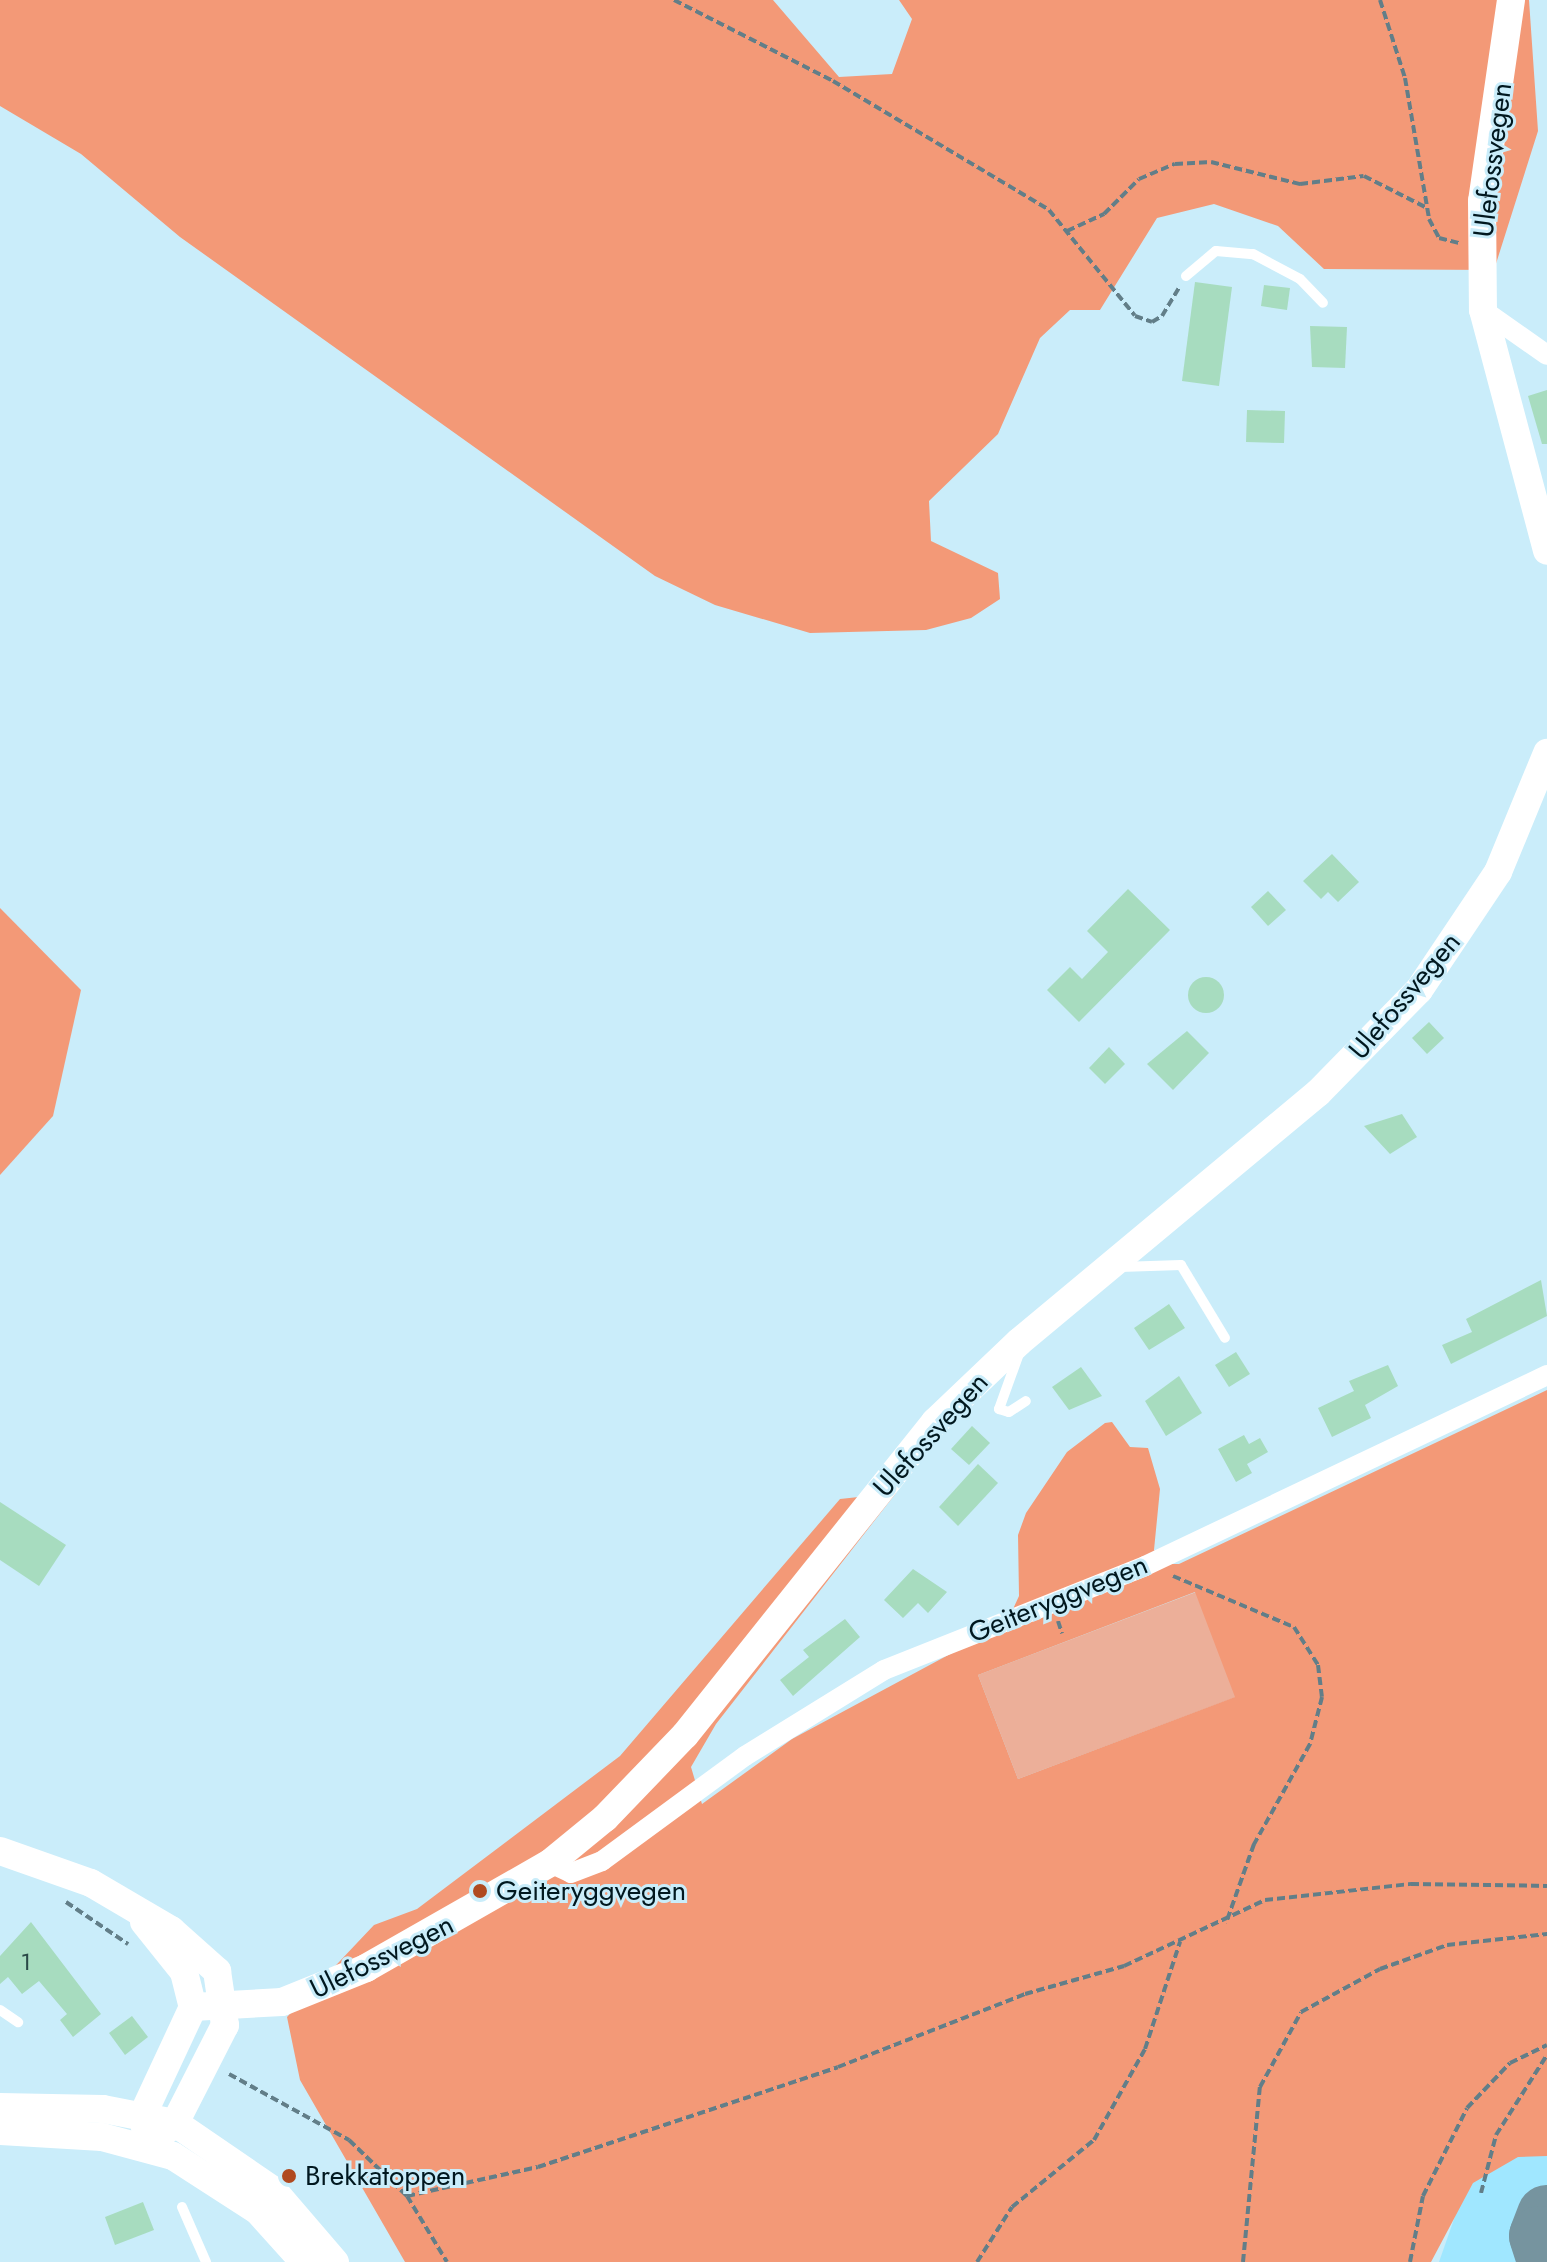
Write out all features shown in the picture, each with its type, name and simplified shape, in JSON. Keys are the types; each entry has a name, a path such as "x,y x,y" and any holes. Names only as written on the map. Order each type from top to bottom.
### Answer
{"street":[{"name":"Ulefossvegen","path":"1511,0 1482,245 1483,310 1547,551"},
{"path":"1483,310 1547,355"},
{"name":"Ulefossvegen","path":"193,2007 228,2009 308,1995 550,1863 676,1745 935,1422 1019,1342 1318,1093 1419,990 1498,872 1547,753"},
{"name":"Geiteryggvegen","path":"550,1863 571,1873 602,1861 745,1756 884,1670 1145,1566 1547,1375"},
{"path":"0,1851 67,1872 206,1958 228,2009 175,2123 147,2146"},
{"path":"139,1914 184,1972 193,2007 143,2114 147,2146"},
{"path":"0,2107 143,2114 175,2123 246,2166 335,2262"},
{"path":"0,2131 147,2146 230,2189 304,2262"}],"lane":[{"path":"1186,276 1216,251 1253,254 1300,279 1323,303"},
{"path":"1110,1266 1181,1265 1225,1338"},
{"path":"1019,1342 1023,1355 999,1409 1009,1412 1026,1401"},
{"path":"0,2010 18,2022"},
{"path":"182,2207 206,2262"}],"path":[{"path":"674,0 979,166 1049,210 1135,316 1152,322 1162,316 1186,276"},
{"path":"1380,0 1405,78 1427,208 1439,238 1482,245"},
{"path":"1067,231 1104,214 1139,179 1175,164 1211,162 1300,184 1364,176 1427,208"},
{"path":"1145,1566 1294,1627 1318,1665 1322,1697 1310,1744 1254,1844 1226,1923"},
{"path":"407,2196 538,2167 1180,1942 1200,1927 1226,1923 1265,1900 1330,1888 1547,1886"},
{"path":"55,1897 133,1948"},
{"path":"1243,2262 1260,2087 1301,2012 1380,1969 1447,1945 1547,1934"},
{"path":"977,2262 1012,2207 1094,2140 1145,2049 1180,1942"},
{"path":"1410,2262 1423,2196 1467,2108 1510,2063 1547,2045"},
{"path":"1481,2193 1496,2135 1547,2055"},
{"path":"221,2062 228,2074 349,2140 407,2196 447,2262"}],"shaded area":[{"path":"0,0 773,0 839,77 892,74 912,19 899,0 1529,0 1538,131 1494,270 1324,269 1278,226 1214,204 1157,218 1100,310 1070,310 1040,338 998,434 929,501 931,541 998,573 1000,599 971,618 926,630 810,633 715,605 655,576 180,237 81,154 0,106"},
{"path":"0,908 81,990 53,1116 0,1175"},
{"path":"1547,1390 1547,2156 1518,2157 1473,2183 1431,2262 405,2262 300,2080 287,2017 374,1925 417,1909 620,1756 840,1499 896,1493 716,1724 691,1767 702,1804 792,1739 1006,1624 1019,1596 1018,1535 1026,1513 1067,1452 1105,1423 1112,1422 1130,1447 1148,1448 1160,1489 1154,1550 1165,1564 1179,1564","holes":["1195,1592 1235,1697 1018,1779 978,1675"]},
{"path":"1196,1592 1236,1697 1018,1779 978,1675"},
{"path":"1547,2072 1547,2262 1439,2262 1475,2159"}],"building":[{"path":"1195,282 1232,287 1219,386 1182,381"},
{"path":"1264,285 1290,288 1287,310 1261,306"},
{"path":"1310,326 1347,327 1345,368 1312,367"},
{"path":"1547,390 1547,444 1542,444 1528,396"},
{"path":"1247,410 1285,411 1284,443 1246,442"},
{"path":"1332,854 1359,882 1338,902 1328,892 1321,899 1303,881"},
{"path":"1128,889 1170,930 1079,1022 1047,990 1070,967 1082,979 1108,952 1087,931"},
{"path":"1268,891 1286,910 1268,926 1251,907"},
{"path":"1206,977 1219,982 1224,995 1219,1008 1206,1013 1193,1008 1188,995 1193,982"},
{"path":"1429,1022 1444,1038 1427,1054 1412,1038"},
{"path":"1187,1031 1209,1053 1173,1090 1147,1064"},
{"path":"1109,1047 1125,1064 1105,1084 1089,1068"},
{"path":"1402,1114 1417,1137 1390,1154 1364,1126"},
{"path":"1541,1280 1547,1316 1451,1364 1442,1345 1472,1332 1466,1319"},
{"path":"1169,1304 1185,1328 1149,1350 1134,1328"},
{"path":"1236,1352 1250,1374 1229,1387 1215,1365"},
{"path":"1388,1365 1398,1386 1365,1405 1371,1418 1332,1437 1318,1408 1354,1391 1349,1381"},
{"path":"1081,1367 1102,1396 1069,1410 1052,1387"},
{"path":"1179,1376 1202,1413 1166,1436 1145,1401"},
{"path":"972,1426 990,1443 969,1465 951,1449"},
{"path":"1244,1435 1249,1444 1260,1438 1268,1452 1247,1464 1252,1473 1236,1482 1218,1449"},
{"path":"978,1464 998,1483 958,1526 939,1507"},
{"path":"0,1502 66,1545 39,1586 0,1560"},
{"path":"913,1569 947,1592 928,1613 918,1603 903,1618 884,1600"},
{"path":"845,1619 860,1637 793,1696 780,1680 809,1657 803,1650"},
{"path":"31,1922 101,2014 73,2037 60,2020 67,2014 39,1981 22,1994 8,1977 0,1984 0,1956"},
{"path":"132,2016 148,2037 125,2055 109,2033"},
{"path":"143,2202 154,2230 115,2245 105,2217"}],"taxiway":[{"path":"1547,2215 1539,2236 1547,2261"}],"place":[{"name":"Geiteryggvegen","path":"480,1891"},
{"name":"Brekkatoppen","path":"289,2176"}]}
